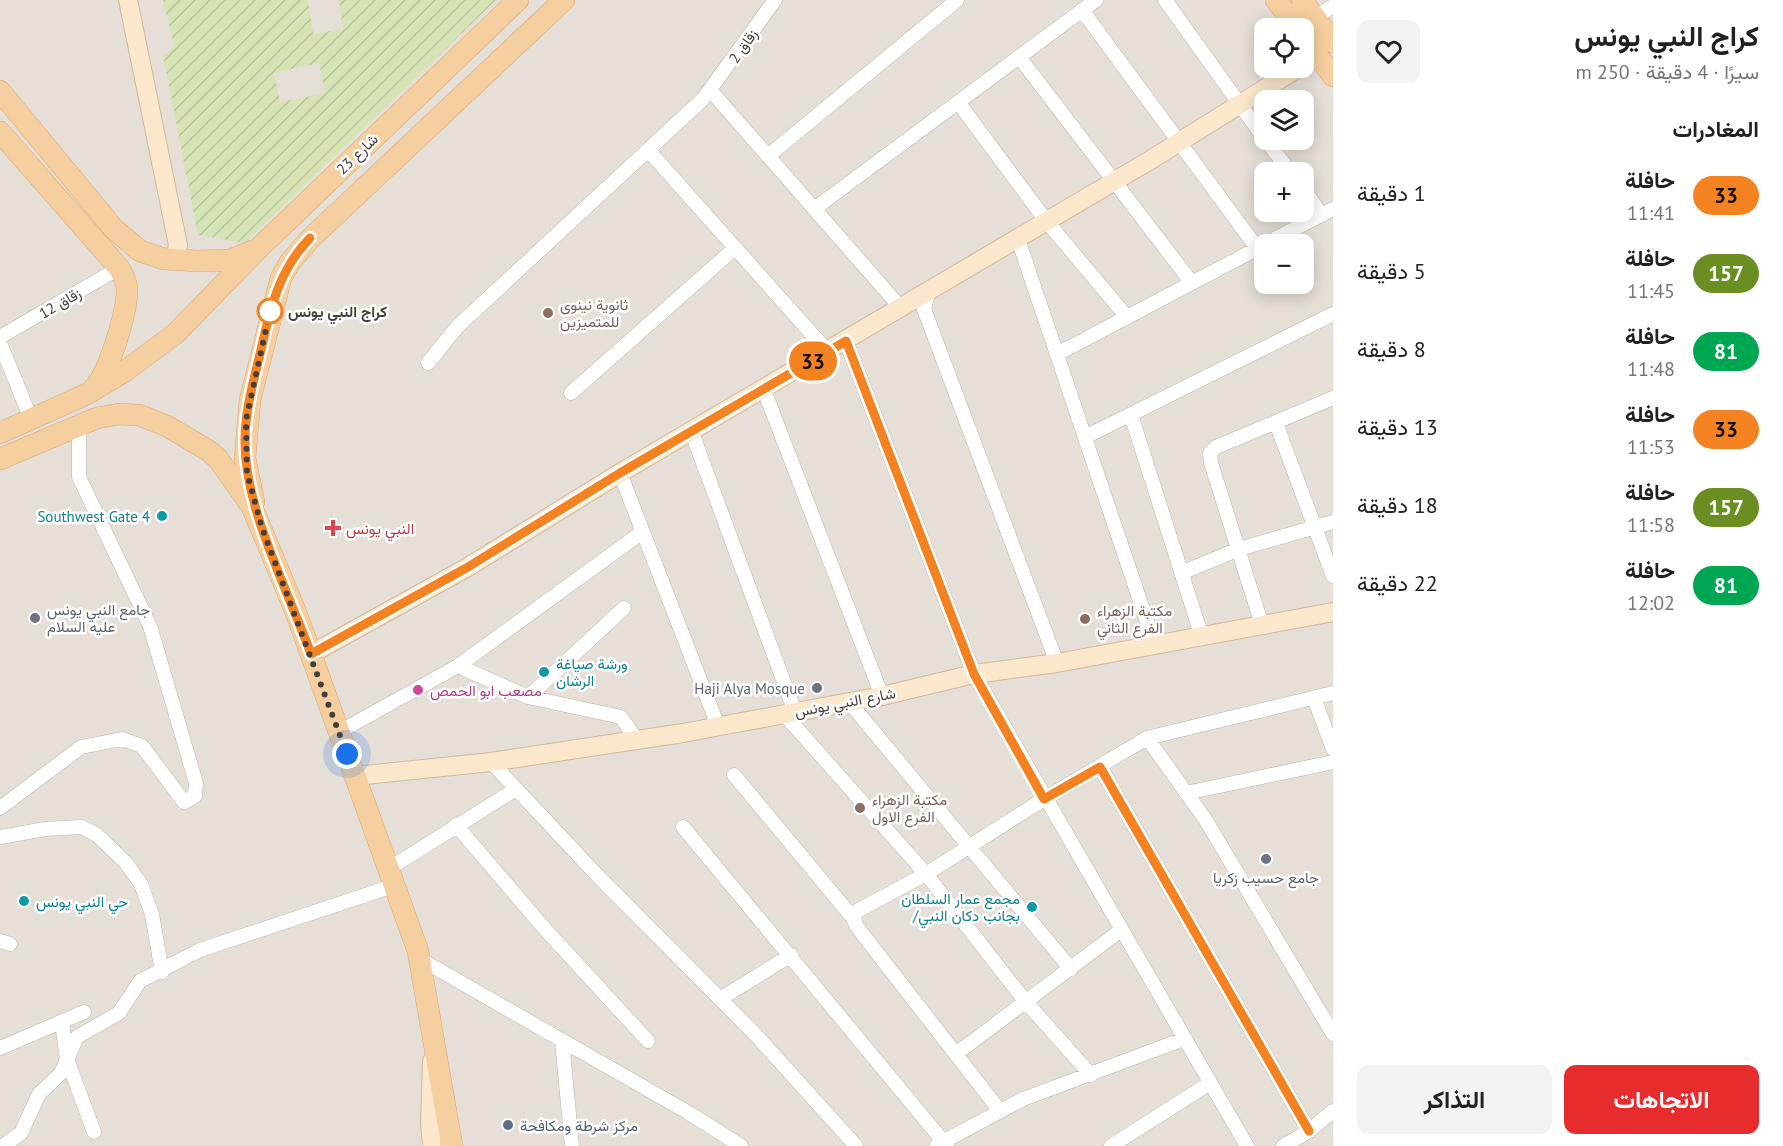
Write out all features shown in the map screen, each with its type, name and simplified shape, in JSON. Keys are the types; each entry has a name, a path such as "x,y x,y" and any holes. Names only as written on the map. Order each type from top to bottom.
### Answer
{"main road":[{"name":"شارع 23","path":"0,433 87,394 141,359 199,312 260,247 518,0"},
{"name":"شارع 23","path":"262,528 250,488 245,458 250,400 274,297 290,262 310,238 564,0"},
{"path":"1276,0 1290,18"},
{"path":"1302,0 1324,12 1318,53 1333,76"},
{"path":"0,91 114,229 140,251 164,259 230,260 260,247"},
{"path":"2,138 119,268 125,279 127,291 111,357 101,381 87,394"},
{"path":"0,459 83,423 108,415 139,415 166,426 200,445 219,460 252,507 311,654 393,877 420,959 433,1046 452,1146"}],"street":[{"path":"128,0 178,245 176,255 164,259"},
{"name":"زقاق 2","path":"428,363 457,327 711,90 775,0"},
{"path":"768,156 957,0"},
{"path":"814,209 1096,0"},
{"path":"1164,0 1254,122"},
{"path":"1082,10 1178,143 1254,236"},
{"path":"1019,57 1192,283"},
{"path":"311,654 468,567 620,473 692,433 1116,181 1282,78"},
{"path":"711,90 901,308"},
{"path":"958,102 1047,222 1127,317"},
{"path":"648,150 828,352"},
{"path":"1273,150 1282,162"},
{"path":"1285,234 1327,212 1314,200"},
{"path":"1018,239 1155,645"},
{"path":"570,393 735,248"},
{"path":"1057,354 1254,250"},
{"name":"زقاق 12","path":"0,338 119,268"},
{"path":"928,293 924,309 1057,663"},
{"path":"1085,437 1333,314"},
{"path":"846,341 974,674 1044,799 1247,1146"},
{"path":"0,343 31,419"},
{"path":"764,390 882,696"},
{"path":"1262,626 1211,463 1210,453 1216,447 1333,398"},
{"path":"1131,415 1202,636"},
{"path":"0,808 81,747 122,739 142,746 184,802 195,796 196,783 150,626 79,477 79,435 83,423"},
{"path":"1276,423 1333,576"},
{"path":"692,433 790,713 926,873 1026,1002 1091,1075"},
{"path":"620,473 718,726"},
{"path":"1181,573 1239,549 1333,522"},
{"path":"339,732 458,666 642,533"},
{"path":"528,697 624,608"},
{"name":"شارع النبي يونس","path":"355,776 491,762 636,740 882,696 974,674 1057,663 1333,612"},
{"path":"458,666 528,697 621,717 636,740"},
{"path":"853,918 857,911 926,873 1147,738 1333,693"},
{"path":"1314,698 1333,749"},
{"path":"849,702 1071,969"},
{"path":"1147,738 1205,819 1333,1034"},
{"path":"491,762 596,874 720,999 856,1146"},
{"path":"1186,793 1333,762"},
{"path":"1100,767 1309,1131"},
{"path":"734,775 853,918 856,927 957,1053 1000,1111"},
{"path":"3,1146 21,1133 39,1094 61,1073 77,1037 118,1013 140,981 162,972 200,950 393,877 456,825 516,789"},
{"path":"456,825 544,928 648,1041"},
{"path":"0,837 45,829 82,827 97,835 126,863 141,884 152,914 162,972"},
{"path":"683,827 791,955 942,1144 1023,1099 1184,1039"},
{"path":"957,1053 1121,930"},
{"path":"720,999 791,955"},
{"path":"420,959 680,1107 741,1146"},
{"path":"0,1048 84,1012"},
{"path":"62,1023 68,1059 94,1132"},
{"path":"562,1041 572,1146"},
{"path":"432,1146 430,1123 433,1046"},
{"path":"1111,1146 1210,1083"},
{"path":"1283,1146 1309,1131 1333,1111"}],"shaded area":[{"path":"0,0 1333,0 1333,1146 0,1146"}],"green space":[{"path":"163,0 308,0 313,34 343,29 339,0 496,0 245,243 198,235 163,55 170,52 174,45","holes":["319,63 325,93 280,102 274,73"]}],"bus line":[{"name":"33","path":"310,238 290,262 274,297 246,420 245,458 250,488 262,528 311,654 468,567 620,473 846,341 974,674 1044,799 1100,767 1309,1131"}],"place":[{"name":"كراج النبي يونس","path":"270,311"},
{"name":"ثانوية نينوى للمتميزين","path":"548,313"},
{"name":"Southwest Gate 4","path":"162,516"},
{"name":"النبي يونس","path":"333,528"},
{"name":"جامع النبي يونس عليه السلام","path":"35,618"},
{"name":"مكتبة الزهراء الفرع الثاني","path":"1085,619"},
{"name":"ورشة صياغة الرشان","path":"544,672"},
{"name":"Haji Alya Mosque","path":"817,688"},
{"name":"مصعب ابو الحمص","path":"418,690"},
{"name":"مكتبة الزهراء الفرع الاول","path":"860,808"},
{"name":"جامع حسيب زكريا","path":"1266,859"},
{"name":"حي النبي يونس","path":"24,901"},
{"name":"مجمع عمار السلطان /بجانب دكان النبي","path":"1032,907"},
{"name":"مركز شرطة ومكافحة","path":"508,1125"}],"route":[{"path":"270,311 246,420 247,473 262,528 295,610 347,754"}]}
